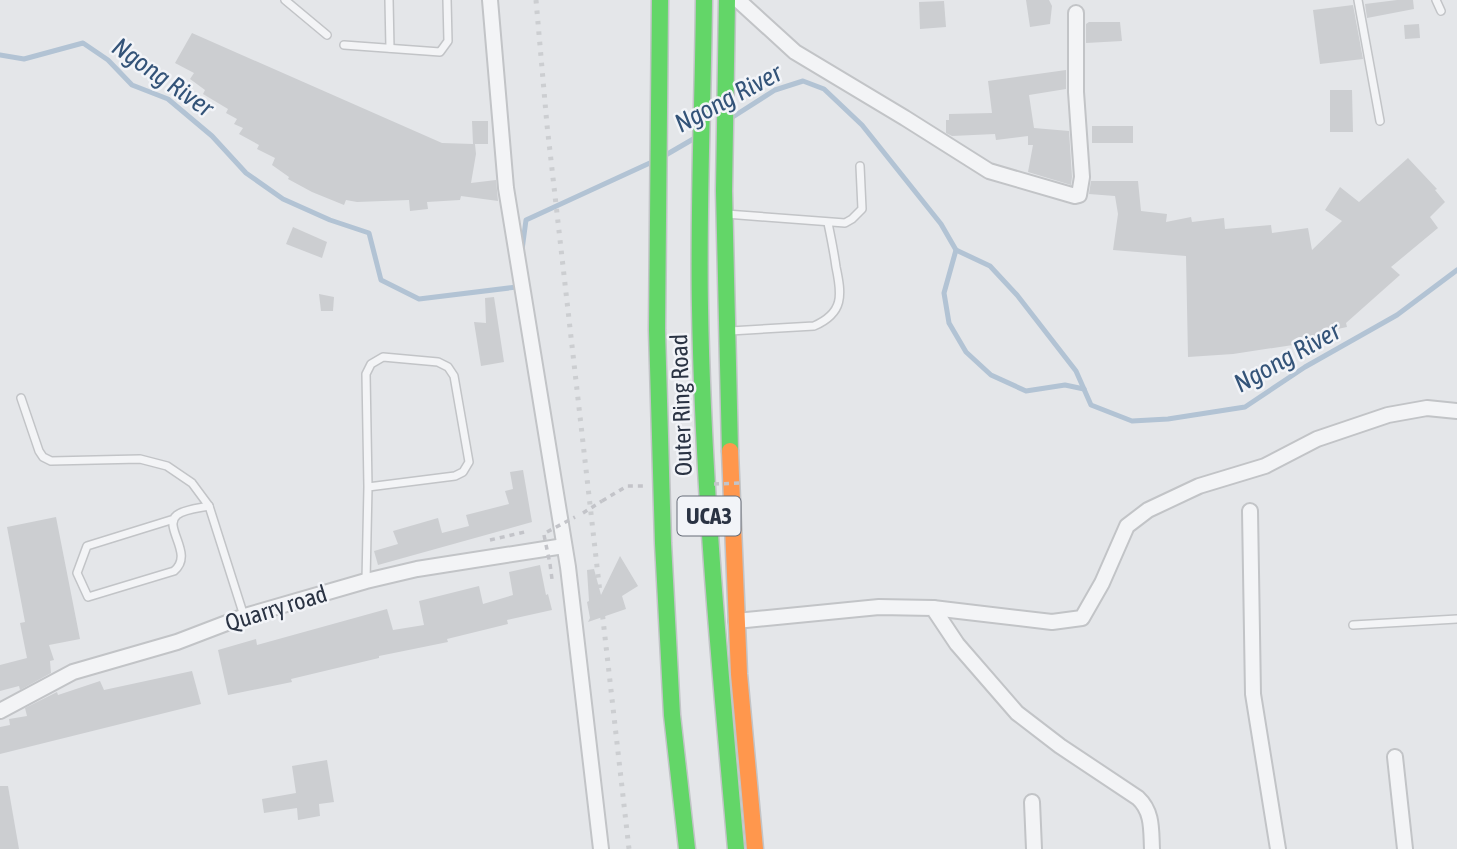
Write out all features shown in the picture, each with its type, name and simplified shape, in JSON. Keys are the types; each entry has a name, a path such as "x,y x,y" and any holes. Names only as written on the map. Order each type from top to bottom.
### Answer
{"main road":[{"name":"Outer Ring Road","path":"660,0 657,330 663,543 672,715 687,849"},
{"name":"Outer Ring Road","path":"704,0 700,306 710,538 736,849"},
{"name":"UCA3","path":"727,0 726,339 736,621 755,849"},
{"path":"703,380 726,339"},
{"path":"728,762 749,800"}],"street":[{"path":"490,0 500,134 515,249 564,546 601,849"},
{"path":"738,0 795,52 989,171 1075,196 1081,191 1082,169 1076,92 1076,13"},
{"path":"736,621 879,607 933,608 1052,622 1082,618 1102,583 1127,526 1148,510 1199,486 1265,467 1317,439 1388,415 1427,408 1457,411"},
{"path":"1250,511 1253,694 1278,849"},
{"name":"Quarry road","path":"0,711 73,671 177,642 245,616 417,569 564,546"},
{"path":"933,608 957,644 1017,713 1146,805 1152,849"},
{"path":"1395,757 1405,849"},
{"path":"1032,802 1034,849"}],"lane":[{"path":"285,0 327,35"},
{"path":"389,0 390,48"},
{"path":"344,45 440,52 448,41 447,0"},
{"path":"1358,0 1380,121"},
{"path":"1436,0 1441,11"},
{"path":"725,214 828,223 845,222 862,209 860,166"},
{"path":"726,339 814,326 824,322 834,312 842,293 828,223"},
{"path":"366,581 366,374 371,364 383,357 438,362 448,367 454,376 468,462 463,472 455,476 368,487"},
{"path":"22,398 43,457 51,461 141,459 156,462 192,483 209,506 245,616"},
{"path":"174,519 87,546 77,572 88,597 174,571 183,558 173,526 174,519 178,514 209,506"},
{"path":"1353,625 1457,619"}],"path":[{"path":"714,484 741,483"},
{"path":"550,564 545,534 627,486 646,486"}],"building":[{"path":"1026,0 1049,0 1052,6 1050,24 1030,27"},
{"path":"1413,0 1414,9 1367,18 1365,4"},
{"path":"944,1 946,27 920,29 919,2"},
{"path":"1353,5 1363,59 1320,64 1313,10"},
{"path":"1120,22 1122,41 1086,43 1086,24"},
{"path":"1419,24 1420,38 1405,39 1404,25"},
{"path":"192,33 442,143 473,144 472,121 488,121 488,144 475,144 471,183 496,180 498,201 461,196 460,200 427,202 428,209 410,211 409,200 346,200 344,205 288,179 289,177 272,165 275,158 257,149 259,145 239,134 243,128 234,124 237,119 226,113 228,109 203,94 205,90 190,79 194,73 175,63"},
{"path":"1066,70 1066,89 1029,95 1034,128 1069,131 1071,185 1028,172 1033,145 1028,145 1028,136 996,140 995,134 952,136 946,133 949,114 992,113 988,81"},
{"path":"1330,90 1352,90 1353,132 1330,132"},
{"path":"1092,126 1133,126 1133,143 1092,143"},
{"path":"1408,158 1437,189 1435,190 1445,202 1430,217 1438,228 1391,267 1400,275 1346,323 1347,327 1328,331 1328,335 1318,337 1319,341 1233,354 1188,357 1186,256 1113,250 1118,214 1115,196 1089,194 1091,181 1138,181 1141,211 1167,214 1166,222 1191,217 1192,222 1224,218 1225,229 1271,225 1272,233 1308,228 1312,250 1342,221 1325,210 1340,187 1359,202"},
{"path":"293,227 327,242 322,258 286,244"},
{"path":"319,294 334,297 333,311 321,311"},
{"path":"494,297 504,362 481,366 474,322 486,323 485,298"},
{"path":"523,470 532,522 378,565 374,551 398,544 393,531 438,518 442,533 469,526 466,515 509,504 505,491 513,489 510,472"},
{"path":"56,517 80,639 49,645 54,660 50,661 51,673 20,690 19,686 0,691 0,665 27,658 20,623 25,622 7,527"},
{"path":"620,556 638,586 622,596 626,609 588,622 587,570 594,569 601,595"},
{"path":"540,565 552,610 507,620 508,624 447,639 448,642 379,656 291,679 292,682 228,695 218,650 256,639 257,645 387,609 393,630 424,625 419,601 479,586 483,604 513,595 509,572"},
{"path":"192,671 201,704 0,754 0,727 10,725 9,719 27,716 25,708 57,692 58,695 100,681 104,690"},
{"path":"327,760 334,802 319,804 320,816 298,820 297,808 264,813 262,799 296,793 292,766"},
{"path":"0,786 8,786 19,849 0,849"}],"waterway":[{"name":"Ngong River","path":"0,55 24,59 83,43 108,60 132,85 168,99 212,136 246,173 283,199 330,220 369,233 381,280 419,299 517,287 517,284"},
{"name":"Ngong River","path":"728,120 775,90 803,81 824,89 862,125 941,224 956,250 990,266 1017,295 1076,371 1091,405 1132,421 1168,419 1245,407 1305,367 1397,315 1457,270"},
{"name":"Ngong River","path":"664,156 695,138"},
{"name":"Ngong River","path":"522,250 526,220 652,162"},
{"path":"956,250 944,293 949,323 966,352 991,375 1026,391 1065,385 1084,389"}],"railway":[{"path":"536,0 547,125 629,849"}],"traffic: fast":[{"path":"660,0 657,330 663,543 672,715 687,849"},
{"path":"704,0 700,231 702,376 713,579 736,849"},
{"path":"727,0 724,191 730,451"}],"traffic: slow":[{"path":"730,451 739,674 755,849"}]}
